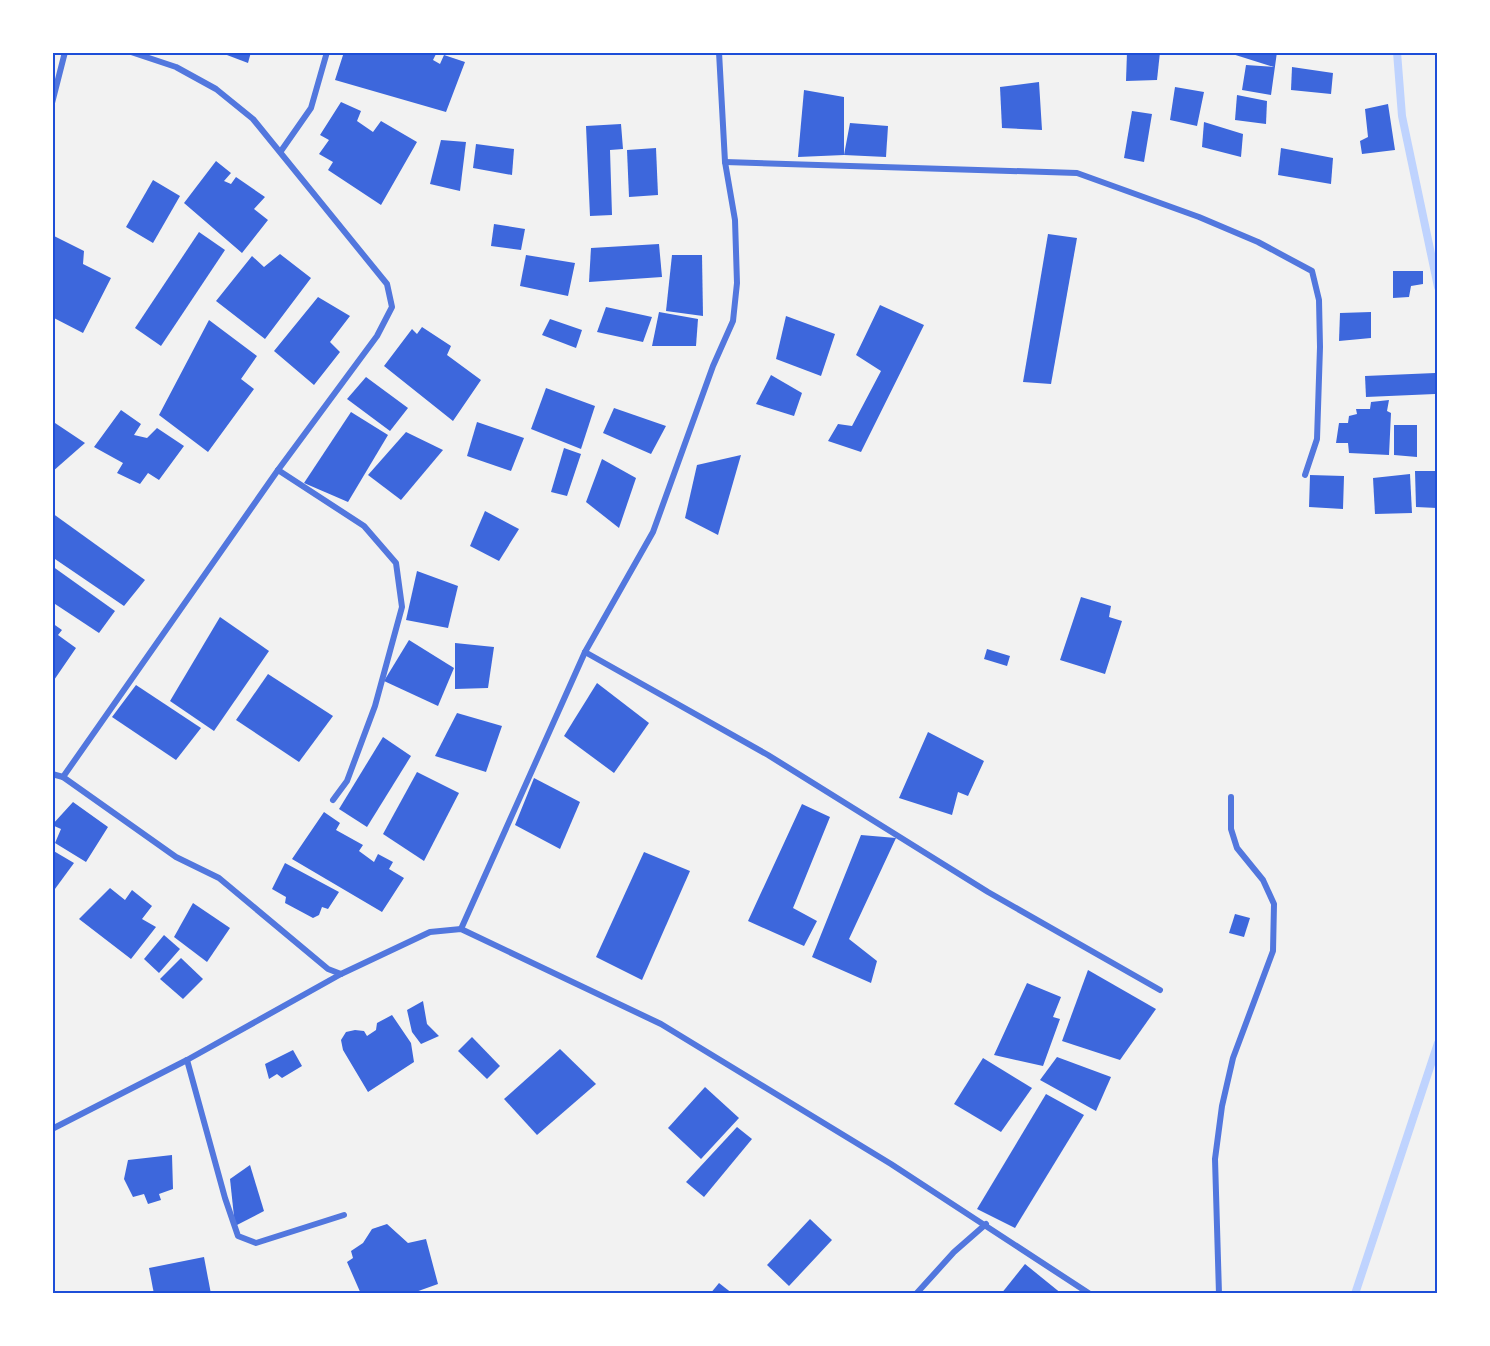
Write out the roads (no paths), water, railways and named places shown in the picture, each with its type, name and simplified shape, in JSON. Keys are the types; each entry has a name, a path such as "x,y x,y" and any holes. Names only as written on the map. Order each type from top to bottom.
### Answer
{"street":[{"path":"52,103 65,52"},
{"path":"63,777 278,470 377,336 392,307 387,284 282,151 253,119 216,89 176,67 131,52"},
{"path":"282,151 311,108 327,52"},
{"path":"461,929 585,652 653,532 709,377 733,321 737,283 735,220 725,162 719,52"},
{"path":"725,162 1077,173 1199,217 1267,247 1312,271 1319,300 1317,439 1305,475"},
{"path":"278,470 364,526 396,564 402,607 375,706 347,781 333,800"},
{"path":"585,652 768,755 988,892 1160,990"},
{"path":"52,774 63,777 176,857 219,878 328,969 340,974"},
{"path":"1219,1293 1215,1159 1222,1106 1233,1058 1273,951 1274,904 1263,880 1237,848 1231,829 1231,797"},
{"path":"52,1129 187,1060 340,974 430,932 461,929 661,1024 986,1224 1090,1293"},
{"path":"187,1060 225,1198 238,1236 256,1243 344,1215"},
{"path":"916,1293 954,1252 986,1224"}],"waterway":[{"path":"1397,52 1402,116 1438,287"},
{"path":"1355,1294 1438,1043"}]}
